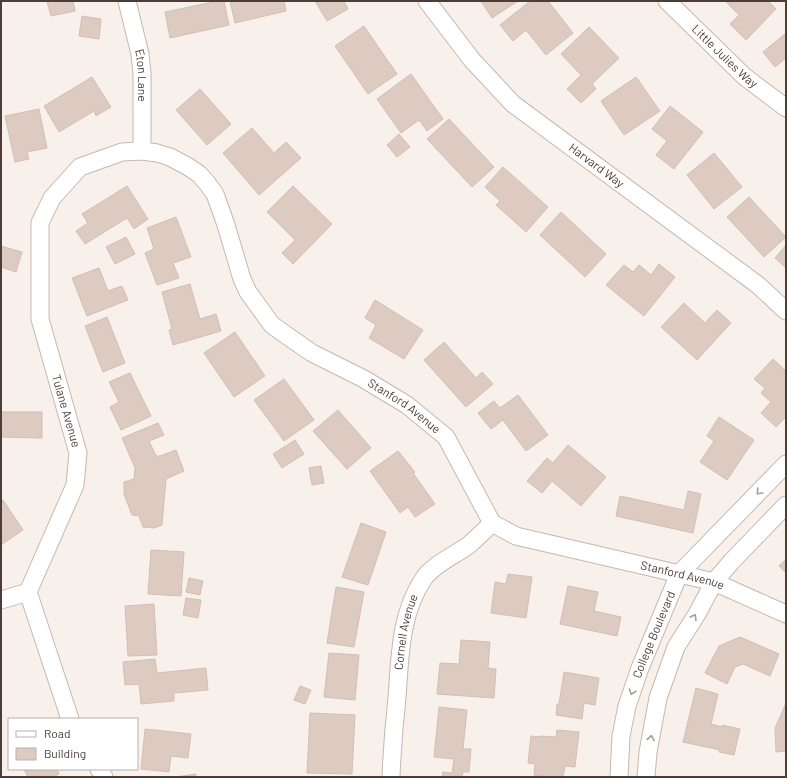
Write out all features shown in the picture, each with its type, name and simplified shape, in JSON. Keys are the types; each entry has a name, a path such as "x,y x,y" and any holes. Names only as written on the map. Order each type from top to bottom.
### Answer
{"street":[{"name":"Eton Lane","path":"127,1 140,54 142,74 142,151"},
{"name":"Harvard Way","path":"427,1 472,60 512,104 758,285 786,311"},
{"name":"Little Julies Way","path":"668,1 745,77 786,108"},
{"name":"Stanford Avenue","path":"142,151 170,157 199,174 215,194 242,279 248,292 272,325 312,353 364,380 407,405 446,437 492,523 516,536 714,582 786,614"},
{"name":"Tulane Avenue","path":"28,592 75,485 78,453 40,319 40,223 52,198 80,167 122,152 142,151"},
{"name":"College Boulevard","path":"619,777 621,736 627,706 640,668 679,574 786,464"},
{"name":"College Boulevard","path":"646,777 648,752 658,698 676,647 697,614 714,582 786,505"},
{"name":"Cornell Avenue","path":"391,777 400,653 403,630 408,610 425,577 436,567 470,544 492,523"},
{"path":"1,600 28,592 70,718"}],"building":[{"path":"47,1 73,1 75,11 51,16"},
{"path":"224,1 229,25 170,38 165,12"},
{"path":"230,1 284,1 286,11 235,23"},
{"path":"315,1 344,1 348,9 327,21"},
{"path":"481,1 518,1 492,18"},
{"path":"530,1 548,1 573,33 546,55 526,30 513,41 500,25"},
{"path":"725,1 768,1 776,9 746,40 730,24 739,15"},
{"path":"82,16 101,19 99,39 79,36"},
{"path":"364,26 397,74 368,94 335,46"},
{"path":"589,27 619,58 592,84 596,89 581,103 567,89 581,75 561,54"},
{"path":"786,33 786,58 775,67 763,52"},
{"path":"411,74 443,119 427,131 419,120 401,133 377,99"},
{"path":"92,77 111,107 96,116 94,111 59,132 44,106"},
{"path":"636,77 660,111 624,135 601,101"},
{"path":"200,89 231,124 207,145 176,110"},
{"path":"670,106 703,132 674,169 656,155 667,141 652,129"},
{"path":"39,109 47,148 27,152 29,159 15,162 5,116"},
{"path":"449,119 494,167 472,187 427,139"},
{"path":"252,128 274,153 286,142 301,158 259,195 223,153"},
{"path":"399,134 410,147 397,157 387,145"},
{"path":"714,153 742,187 714,209 687,175"},
{"path":"503,167 548,207 526,232 496,205 500,201 485,187"},
{"path":"127,186 148,219 134,229 127,218 85,244 76,231 88,223 82,214"},
{"path":"293,186 332,224 293,264 282,253 295,240 267,212"},
{"path":"749,197 786,237 764,257 727,217"},
{"path":"561,212 606,254 585,277 540,235"},
{"path":"176,217 191,257 173,263 179,278 157,285 145,253 154,249 147,228"},
{"path":"126,237 135,254 115,264 106,247"},
{"path":"786,245 786,268 775,258"},
{"path":"1,246 22,252 16,272 1,267"},
{"path":"659,264 675,277 644,316 606,285 624,265 633,272 639,265 651,275"},
{"path":"99,268 108,291 122,286 128,300 87,316 72,278"},
{"path":"190,284 200,319 216,314 221,331 173,345 169,330 172,329 162,292"},
{"path":"375,300 423,330 404,359 369,338 376,325 365,318"},
{"path":"684,303 705,323 717,310 731,323 697,360 661,327"},
{"path":"107,317 125,363 103,372 85,326"},
{"path":"235,332 265,376 234,397 204,353"},
{"path":"444,342 476,378 482,372 493,384 466,407 424,360"},
{"path":"773,359 786,371 786,417 776,427 761,413 771,402 761,393 765,388 754,379"},
{"path":"130,373 151,416 121,430 110,407 119,402 109,382"},
{"path":"284,379 314,420 284,441 254,400"},
{"path":"518,395 548,435 526,451 503,420 491,429 478,413 494,401 500,408"},
{"path":"338,410 371,448 347,469 313,431"},
{"path":"1,412 42,412 42,438 1,437"},
{"path":"719,417 754,440 727,480 700,462 714,441 707,436"},
{"path":"158,423 164,435 149,441 156,456 176,450 184,471 166,479 162,525 154,528 143,527 139,516 132,515 124,494 124,482 134,479 135,468 122,438"},
{"path":"295,440 304,454 282,468 273,454"},
{"path":"568,445 606,477 581,506 552,481 542,493 527,481 547,458 553,463"},
{"path":"398,451 415,472 413,473 435,504 415,517 408,507 400,513 370,471"},
{"path":"321,466 324,483 312,485 309,468"},
{"path":"688,491 701,494 693,533 616,516 620,496 684,510"},
{"path":"3,500 23,530 1,545 1,502"},
{"path":"361,523 386,532 368,585 342,577"},
{"path":"151,550 184,552 181,596 148,594"},
{"path":"786,559 786,573 779,566"},
{"path":"508,574 532,577 526,618 491,613 495,582 506,584"},
{"path":"189,578 203,581 200,595 186,592"},
{"path":"568,586 598,592 594,611 621,617 617,636 560,624"},
{"path":"336,587 364,592 354,647 327,643"},
{"path":"186,598 201,600 198,618 183,615"},
{"path":"154,604 157,655 128,656 125,606"},
{"path":"740,637 779,654 770,676 743,664 735,667 727,684 705,673 719,646"},
{"path":"461,640 490,642 488,668 496,669 494,698 437,694 440,663 459,664"},
{"path":"329,653 359,655 355,700 324,697"},
{"path":"155,659 157,673 206,668 208,690 174,693 174,701 141,704 139,684 125,685 123,662"},
{"path":"564,672 599,678 595,705 584,703 582,719 556,715"},
{"path":"300,686 311,690 305,704 294,700"},
{"path":"696,688 718,694 711,724 740,729 734,755 719,752 720,750 683,742"},
{"path":"786,703 786,751 776,752 775,728"},
{"path":"439,707 467,710 463,749 471,749 469,772 463,772 462,777 442,777 443,772 452,773 454,759 434,757"},
{"path":"310,713 355,715 352,774 307,773"},
{"path":"145,729 191,734 188,758 171,756 169,772 141,769"},
{"path":"557,730 579,732 575,767 565,766 563,777 534,775 535,764 528,763 531,736 556,737"},
{"path":"24,770 57,770 59,774 53,777 28,777"},
{"path":"196,774 196,777 176,777"}]}
